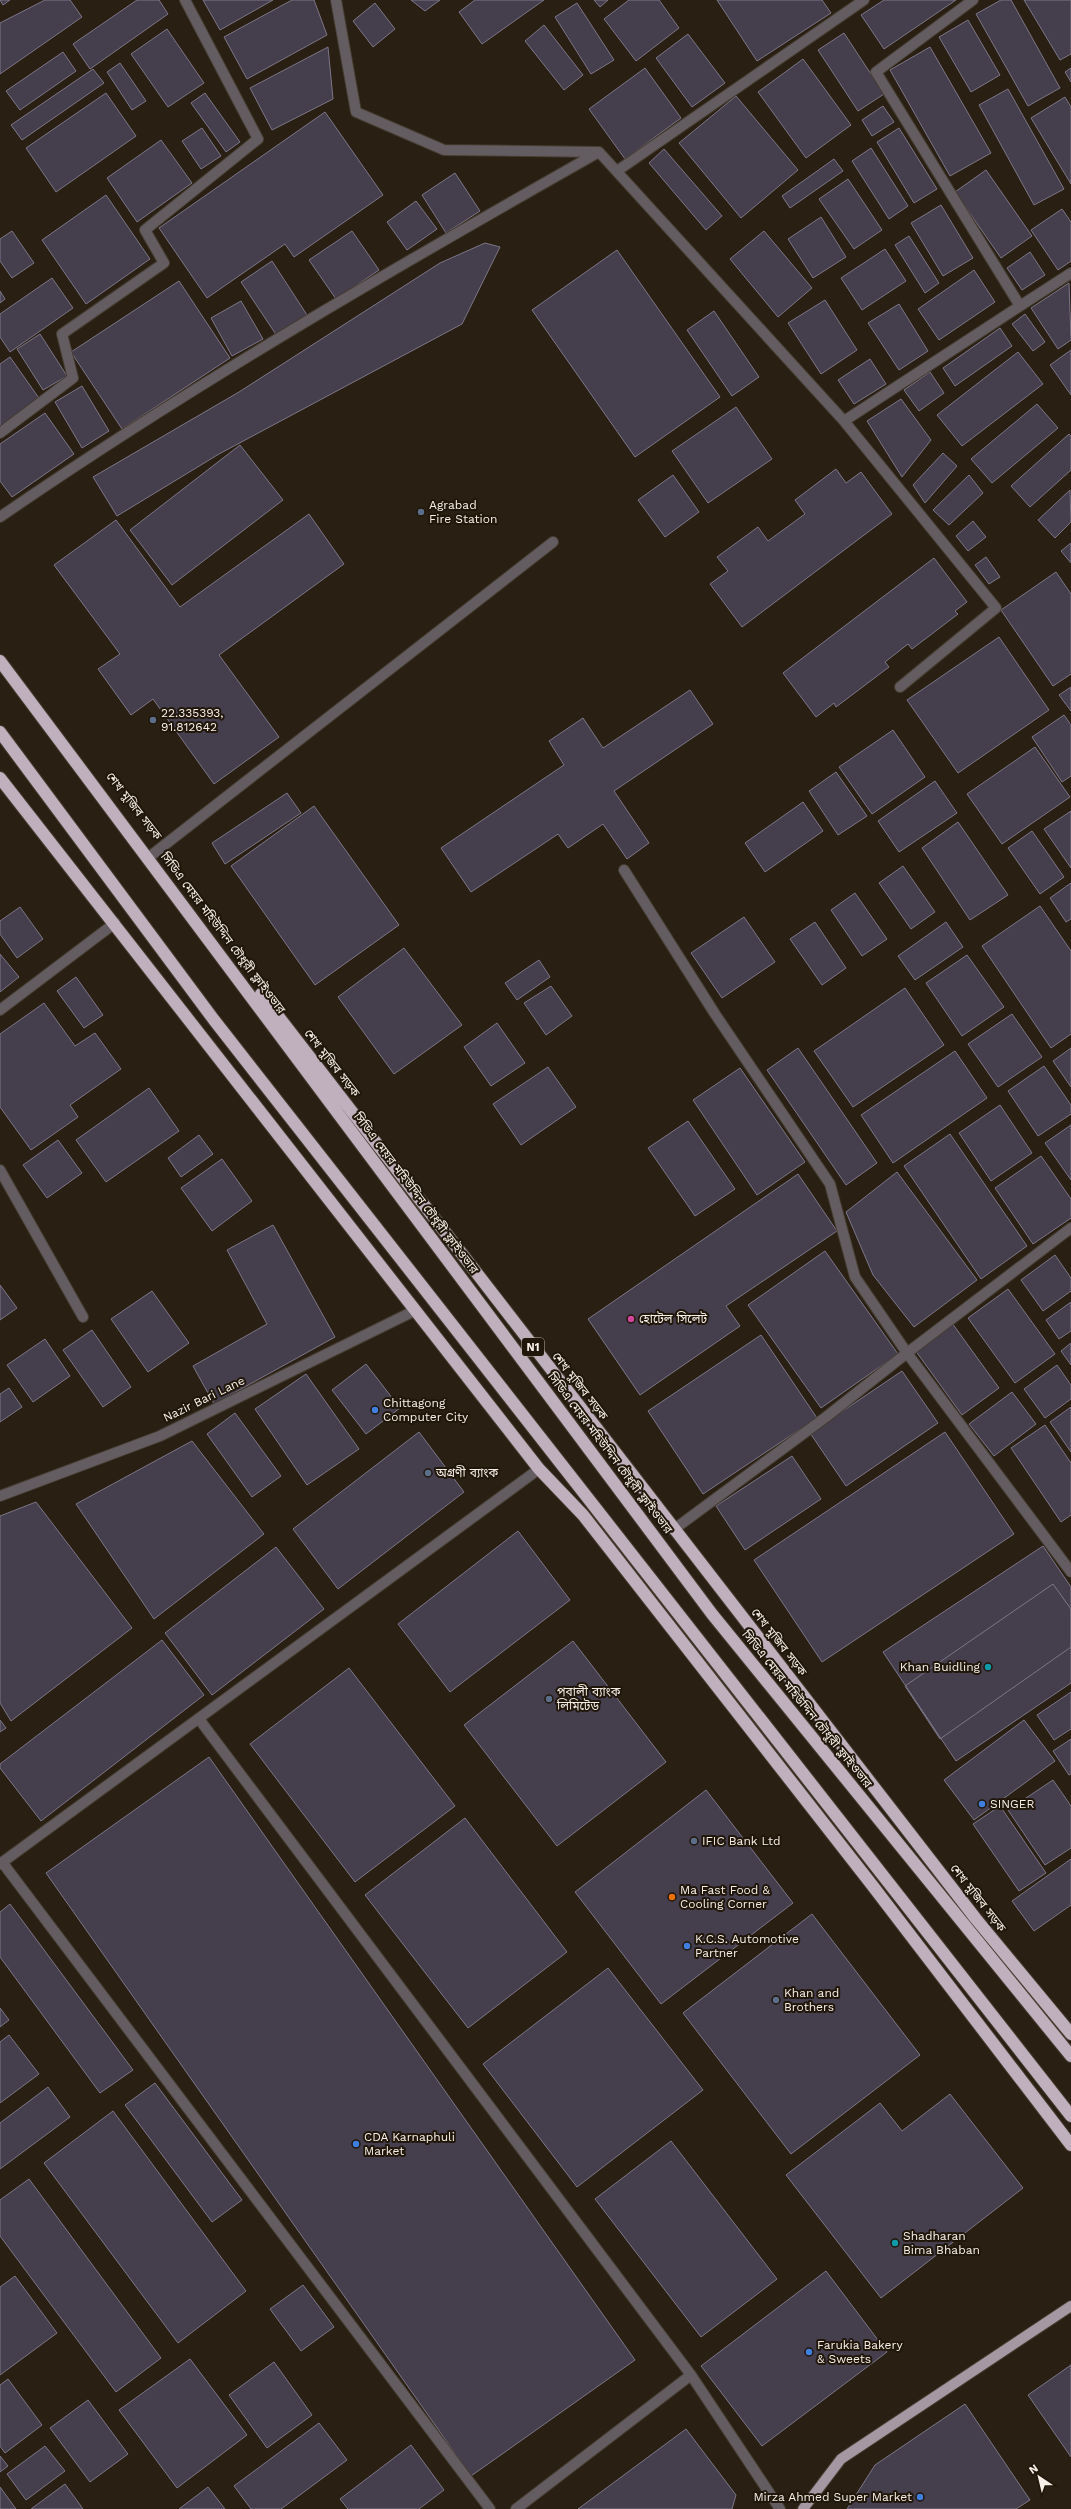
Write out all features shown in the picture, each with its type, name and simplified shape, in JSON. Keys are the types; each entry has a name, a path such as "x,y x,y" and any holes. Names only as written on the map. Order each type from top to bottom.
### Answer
{"highway":[{"name":"শেখ মুজিব সড়ক","path":"0,655 673,1530 976,1919 1071,2034"},
{"name":"সিডিএ মেয়র মহিউদ্দিন চৌধুরী ফ্লাইওভার","path":"0,661 712,1614 1071,2056"},
{"path":"0,732 214,1020 1071,2116"},
{"path":"0,778 115,923 414,1311 539,1469 583,1515 872,1884 1071,2145"}],"main road":[{"path":"803,2509 841,2460 1071,2306"}],"street":[{"path":"0,433 73,378 62,334 164,263 145,230 258,139 185,0"},
{"path":"336,0 356,112 444,150 599,152 844,421 996,608 900,687"},
{"path":"617,172 864,0"},
{"path":"973,0 876,72 1020,306"},
{"path":"0,516 75,465 266,347 433,246 599,152"},
{"path":"844,421 1071,272"},
{"path":"153,854 553,542"},
{"path":"624,870 715,1014 830,1184 855,1278 907,1353 1071,1572"},
{"path":"0,1010 115,923"},
{"path":"0,1170 83,1317"},
{"path":"673,1530 826,1417 1071,1228"},
{"name":"Nazir Bari Lane","path":"0,1496 160,1436 414,1311"},
{"path":"490,2509 1,1863 199,1720 539,1469"},
{"path":"199,1720 691,2375 780,2509"},
{"path":"516,2509 691,2375"}],"building":[{"path":"0,0 10,0 3,5"},
{"path":"45,0 70,0 82,17 0,74 0,23"},
{"path":"137,0 159,0 168,14 90,69 73,44"},
{"path":"203,0 273,0 220,30"},
{"path":"292,0 314,0 327,35 247,79 224,37"},
{"path":"411,0 440,0 425,11"},
{"path":"475,0 544,0 482,44 459,12"},
{"path":"594,0 608,0 600,7"},
{"path":"629,0 659,0 679,28 636,61 604,19"},
{"path":"717,0 822,0 831,13 757,61"},
{"path":"884,0 956,0 884,49 861,15"},
{"path":"1001,0 1011,0 1060,88 1028,106 976,14"},
{"path":"1024,0 1071,0 1071,54 1060,60"},
{"path":"375,3 395,29 373,47 353,21"},
{"path":"577,3 614,60 591,74 555,17"},
{"path":"968,20 1000,75 971,92 939,37"},
{"path":"544,25 583,75 564,90 525,41"},
{"path":"167,29 204,83 168,107 131,54"},
{"path":"844,33 884,94 858,111 818,50"},
{"path":"688,34 725,83 692,107 656,58"},
{"path":"328,47 333,99 272,130 250,88"},
{"path":"930,47 991,153 950,176 890,70"},
{"path":"63,52 76,71 20,110 6,91"},
{"path":"803,59 851,125 806,158 758,92"},
{"path":"120,63 146,101 132,110 107,72"},
{"path":"645,68 681,118 625,159 589,109"},
{"path":"1071,68 1071,82 1065,72"},
{"path":"93,69 104,83 22,140 11,125"},
{"path":"1008,89 1064,189 1034,205 979,105"},
{"path":"106,93 136,136 56,192 26,148"},
{"path":"205,93 240,142 226,152 191,103"},
{"path":"736,96 798,170 741,218 679,143"},
{"path":"1065,97 1071,107 1071,184 1031,118"},
{"path":"883,106 894,122 872,136 862,120"},
{"path":"325,112 383,195 294,257 285,244 207,298 159,228"},
{"path":"202,128 221,156 201,169 182,141"},
{"path":"899,128 937,189 914,203 877,142"},
{"path":"161,140 192,183 137,222 107,178"},
{"path":"871,148 908,206 889,219 852,161"},
{"path":"664,149 722,216 706,230 649,163"},
{"path":"834,159 843,171 790,208 782,196"},
{"path":"986,170 1032,236 1001,258 955,192"},
{"path":"455,173 480,211 446,233 422,195"},
{"path":"848,179 882,230 854,249 819,199"},
{"path":"106,195 150,259 86,304 42,240"},
{"path":"416,201 437,229 407,250 387,222"},
{"path":"941,205 973,258 943,276 911,223"},
{"path":"1062,209 1071,222 1071,261 1058,270 1031,230"},
{"path":"821,217 846,257 813,278 788,239"},
{"path":"12,231 34,263 12,278 0,261 0,239"},
{"path":"352,231 379,270 336,299 309,260"},
{"path":"764,231 812,288 778,317 730,259"},
{"path":"909,236 939,283 925,293 895,245"},
{"path":"485,243 500,247 462,324 219,454 117,516 93,477 239,392 440,263"},
{"path":"885,249 906,281 862,310 841,278"},
{"path":"617,250 720,397 635,457 532,310"},
{"path":"1030,252 1045,275 1022,290 1007,268"},
{"path":"272,261 307,315 277,336 241,282"},
{"path":"974,270 995,302 939,340 918,309"},
{"path":"52,278 73,308 10,352 0,337 0,314"},
{"path":"179,281 230,358 122,429 71,352"},
{"path":"1069,283 1071,340 1058,349 1031,308"},
{"path":"0,291 5,299 0,303"},
{"path":"825,300 857,350 821,374 788,323"},
{"path":"241,301 263,339 232,356 211,318"},
{"path":"899,304 928,351 899,370 868,323"},
{"path":"714,311 759,377 732,396 687,330"},
{"path":"1025,314 1045,342 1033,351 1012,324"},
{"path":"1000,328 1012,346 955,386 943,368"},
{"path":"40,334 67,376 43,390 17,349"},
{"path":"1071,350 1071,395 1050,365"},
{"path":"1018,352 1043,384 962,446 937,415"},
{"path":"10,357 41,401 0,430 0,364"},
{"path":"870,359 886,384 854,404 838,380"},
{"path":"930,372 944,393 919,411 904,390"},
{"path":"82,386 109,431 82,448 55,402"},
{"path":"901,399 931,440 902,477 867,421"},
{"path":"1037,404 1058,428 992,483 971,459"},
{"path":"736,407 772,459 708,503 672,451"},
{"path":"45,413 74,454 12,497 0,481 0,444"},
{"path":"1069,434 1071,436 1071,470 1030,507 1011,486"},
{"path":"240,445 283,500 172,585 130,530"},
{"path":"943,453 957,466 925,503 913,485"},
{"path":"836,469 846,483 861,472 892,514 742,627 710,584 728,571 717,557 758,527 768,541 805,514 795,500"},
{"path":"673,475 699,512 665,537 638,500"},
{"path":"969,475 983,493 949,525 933,510"},
{"path":"1070,490 1071,522 1055,538 1038,520"},
{"path":"309,514 344,564 219,655 279,737 214,784 153,699 131,715 98,669 120,654 54,565 116,520 180,607"},
{"path":"973,521 986,537 968,551 956,536"},
{"path":"1071,543 1071,563 1061,551"},
{"path":"986,557 1000,577 989,584 975,565"},
{"path":"934,558 967,602 955,611 958,614 912,649 908,644 885,662 889,667 836,707 834,703 816,717 783,673"},
{"path":"1056,572 1071,594 1071,674 1053,686 1001,610"},
{"path":"999,637 1049,710 958,773 907,700"},
{"path":"1071,687 1071,711 1059,695"},
{"path":"690,690 713,724 614,791 649,843 627,859 603,824 568,848 558,834 471,892 441,848 564,765 549,741 583,718 603,748"},
{"path":"1064,715 1071,725 1071,776 1062,782 1032,737"},
{"path":"893,730 925,777 872,814 839,767"},
{"path":"1035,747 1070,797 1002,844 967,794"},
{"path":"836,772 867,816 838,835 809,791"},
{"path":"935,781 957,813 899,852 878,821"},
{"path":"287,793 301,813 225,864 212,843"},
{"path":"803,802 823,831 765,872 745,843"},
{"path":"314,806 399,925 315,985 231,866"},
{"path":"1071,811 1071,868 1044,829"},
{"path":"958,822 1008,895 970,920 922,848"},
{"path":"1032,831 1064,877 1040,894 1008,848"},
{"path":"903,866 935,912 911,929 879,883"},
{"path":"1071,883 1071,919 1066,922 1050,898"},
{"path":"855,893 887,939 862,956 831,910"},
{"path":"1040,906 1071,951 1071,1034 1051,1048 982,946"},
{"path":"20,907 43,939 17,958 0,934 0,921"},
{"path":"744,917 775,962 722,998 691,953"},
{"path":"815,922 846,968 822,985 790,939"},
{"path":"946,922 963,947 915,980 898,956"},
{"path":"404,948 462,1025 394,1074 338,997"},
{"path":"0,954 19,977 0,992"},
{"path":"967,955 1004,1007 962,1036 926,983"},
{"path":"539,960 550,977 517,1000 505,983"},
{"path":"76,977 103,1015 84,1028 57,991"},
{"path":"551,986 572,1016 546,1035 524,1003"},
{"path":"905,988 944,1045 853,1107 814,1051"},
{"path":"44,1003 75,1046 95,1033 121,1069 70,1105 78,1117 31,1150 0,1107 0,1034"},
{"path":"1012,1014 1042,1057 998,1087 968,1044"},
{"path":"497,1023 525,1063 491,1086 464,1047"},
{"path":"798,1048 877,1163 846,1185 767,1070"},
{"path":"1071,1048 1071,1087 1053,1061"},
{"path":"955,1051 987,1098 893,1163 861,1115"},
{"path":"1044,1066 1071,1105 1071,1114 1038,1136 1008,1091"},
{"path":"548,1067 576,1107 521,1145 493,1104"},
{"path":"740,1068 805,1162 757,1195 693,1100"},
{"path":"149,1088 179,1131 106,1182 76,1140"},
{"path":"1000,1105 1032,1153 991,1181 959,1133"},
{"path":"688,1121 735,1189 695,1216 648,1148"},
{"path":"1071,1125 1071,1180 1045,1143"},
{"path":"950,1134 1027,1246 981,1279 904,1166"},
{"path":"199,1135 213,1154 181,1177 168,1158"},
{"path":"58,1140 82,1173 47,1198 23,1165"},
{"path":"1041,1156 1071,1199 1071,1218 1033,1244 995,1188"},
{"path":"222,1159 252,1201 212,1231 181,1188"},
{"path":"897,1172 977,1280 914,1327 873,1275 846,1212"},
{"path":"798,1174 837,1231 726,1306 740,1326 640,1395 588,1319"},
{"path":"273,1225 335,1337 214,1404 193,1366 267,1324 227,1250"},
{"path":"825,1251 898,1354 821,1408 748,1305"},
{"path":"1055,1255 1071,1278 1071,1291 1043,1311 1021,1280"},
{"path":"0,1285 17,1308 0,1320"},
{"path":"1008,1289 1055,1354 1015,1383 968,1318"},
{"path":"152,1291 189,1343 148,1372 111,1319"},
{"path":"1071,1302 1071,1331 1059,1339 1046,1320"},
{"path":"952,1323 999,1388 962,1415 915,1350"},
{"path":"92,1330 131,1387 103,1407 63,1350"},
{"path":"761,1335 817,1418 703,1494 648,1411"},
{"path":"45,1339 70,1376 33,1402 7,1365"},
{"path":"1071,1343 1071,1365 1061,1351"},
{"path":"366,1364 400,1408 366,1434 332,1390"},
{"path":"1057,1365 1071,1385 1071,1399 1045,1418 1024,1389"},
{"path":"902,1371 938,1423 846,1486 810,1433"},
{"path":"306,1374 359,1449 307,1485 255,1409"},
{"path":"9,1388 22,1407 0,1422 0,1394"},
{"path":"1012,1392 1036,1424 994,1456 969,1424"},
{"path":"1071,1407 1071,1452 1050,1422"},
{"path":"235,1413 281,1476 252,1497 207,1434"},
{"path":"1045,1425 1071,1463 1071,1515 1061,1522 1011,1448"},
{"path":"419,1432 464,1492 338,1589 293,1529"},
{"path":"945,1432 1014,1534 822,1662 754,1560"},
{"path":"192,1441 264,1534 154,1619 76,1504"},
{"path":"792,1456 821,1499 745,1550 716,1506"},
{"path":"36,1502 132,1628 11,1721 0,1703 0,1516"},
{"path":"518,1531 570,1600 450,1692 398,1624"},
{"path":"1043,1546 1071,1587 1071,1683 956,1761 883,1652"},
{"path":"276,1547 324,1609 212,1695 165,1633"},
{"name":"Khan Buidling","path":"1053,1584 1071,1609 1071,1647 940,1739 905,1686"},
{"path":"162,1640 204,1695 41,1821 0,1768 0,1764"},
{"path":"573,1641 666,1762 557,1846 464,1725"},
{"path":"349,1668 455,1806 355,1882 250,1744"},
{"path":"1071,1692 1071,1729 1054,1740 1037,1715"},
{"path":"0,1720 6,1728 0,1732"},
{"path":"1024,1720 1055,1761 974,1820 944,1780"},
{"path":"1071,1739 1071,1774 1069,1775 1053,1751"},
{"path":"209,1757 635,2360 471,2476 46,1873"},
{"path":"1053,1780 1071,1806 1071,1848 1045,1865 1008,1810"},
{"path":"706,1790 793,1903 661,2004 575,1892"},
{"path":"1000,1806 1046,1873 1019,1891 973,1824"},
{"path":"465,1818 567,1952 468,2028 365,1895"},
{"path":"1071,1859 1071,1905 1034,1931 1012,1901"},
{"path":"10,1904 133,2070 100,2093 0,1957 0,1912"},
{"path":"812,1914 920,2055 791,2154 683,2013"},
{"path":"608,1968 703,2090 577,2187 483,2064"},
{"path":"0,2008 9,2020 0,2027"},
{"path":"9,2035 39,2074 0,2103 0,2042"},
{"path":"155,2083 242,2200 212,2222 125,2105"},
{"path":"48,2087 70,2117 0,2169 0,2123"},
{"name":"Shadharan Bima Bhaban","path":"950,2094 1023,2188 881,2298 786,2175 880,2103 902,2131"},
{"path":"113,2111 246,2291 178,2343 44,2163"},
{"path":"671,2141 777,2279 701,2337 595,2199"},
{"path":"29,2179 161,2358 116,2392 0,2236 0,2200"},
{"path":"826,2271 887,2352 762,2446 701,2366"},
{"path":"15,2276 57,2333 0,2375 0,2287"},
{"path":"303,2285 334,2327 301,2351 270,2309"},
{"path":"190,2359 247,2435 177,2488 119,2410"},
{"path":"274,2362 312,2415 267,2448 229,2395"},
{"path":"1071,2365 1071,2457 1028,2395"},
{"path":"8,2379 42,2425 5,2453 0,2446 0,2385"},
{"path":"88,2400 128,2454 90,2482 50,2428"},
{"path":"965,2404 1030,2500 1016,2509 847,2509 875,2465"},
{"path":"319,2423 347,2460 281,2509 251,2509 234,2486"},
{"path":"686,2429 736,2495 732,2509 578,2509"},
{"path":"411,2445 444,2490 419,2509 348,2509 340,2499"},
{"path":"45,2446 65,2471 26,2500 7,2474"},
{"path":"0,2456 8,2466 0,2472"},
{"path":"65,2484 83,2509 31,2509"},
{"path":"0,2487 16,2509 0,2509"},
{"path":"208,2487 225,2509 179,2509"}],"place":[{"name":"Agrabad Fire Station","path":"421,512"},
{"name":"22.335393, 91.812642","path":"153,720"},
{"name":"হোটেল সিলেট","path":"631,1319"},
{"name":"Chittagong Computer City","path":"375,1410"},
{"name":"অগ্রণী ব্যাংক","path":"428,1473"},
{"name":"Khan Buidling","path":"988,1667"},
{"name":"পূবালী ব্যাংক লিমিটেড","path":"549,1699"},
{"name":"SINGER","path":"982,1804"},
{"name":"IFIC Bank Ltd","path":"694,1841"},
{"name":"Ma Fast Food & Cooling Corner","path":"672,1897"},
{"name":"K.C.S. Automotive Partner","path":"687,1946"},
{"name":"Khan and Brothers","path":"776,2000"},
{"name":"CDA Karnaphuli Market","path":"356,2144"},
{"name":"Shadharan Bima Bhaban","path":"895,2243"},
{"name":"Farukia Bakery & Sweets","path":"809,2352"},
{"name":"Mirza Ahmed Super Market","path":"920,2497"}]}
